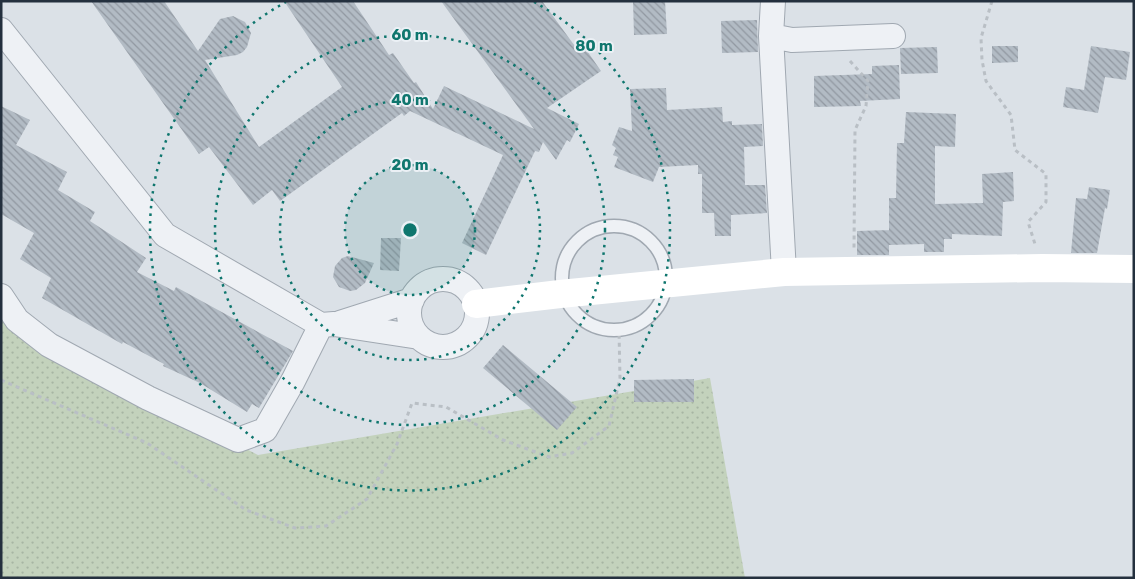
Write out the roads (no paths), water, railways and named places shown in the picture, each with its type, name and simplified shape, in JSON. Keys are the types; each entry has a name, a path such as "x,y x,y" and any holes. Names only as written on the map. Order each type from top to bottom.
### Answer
{"street":[{"path":"773,1 771,36 784,272"},
{"path":"1,30 165,235 328,325 419,337"},
{"path":"771,36 792,40 893,36"},
{"path":"476,304 566,293 784,272 1042,268 1134,269"},
{"path":"445,279 465,287 476,304 476,324 464,340 446,347 427,343 419,337 410,320 412,300 425,284 445,279"},
{"path":"1,296 17,320 49,345 148,398 238,440 265,430 328,325 412,300"}],"lane":[{"path":"619,226 637,230 652,241 662,256 667,273 664,284 659,306 648,319 635,327 619,331 602,330 587,324 574,314 561,282 563,264 571,248 584,235 601,227 619,226"}]}
